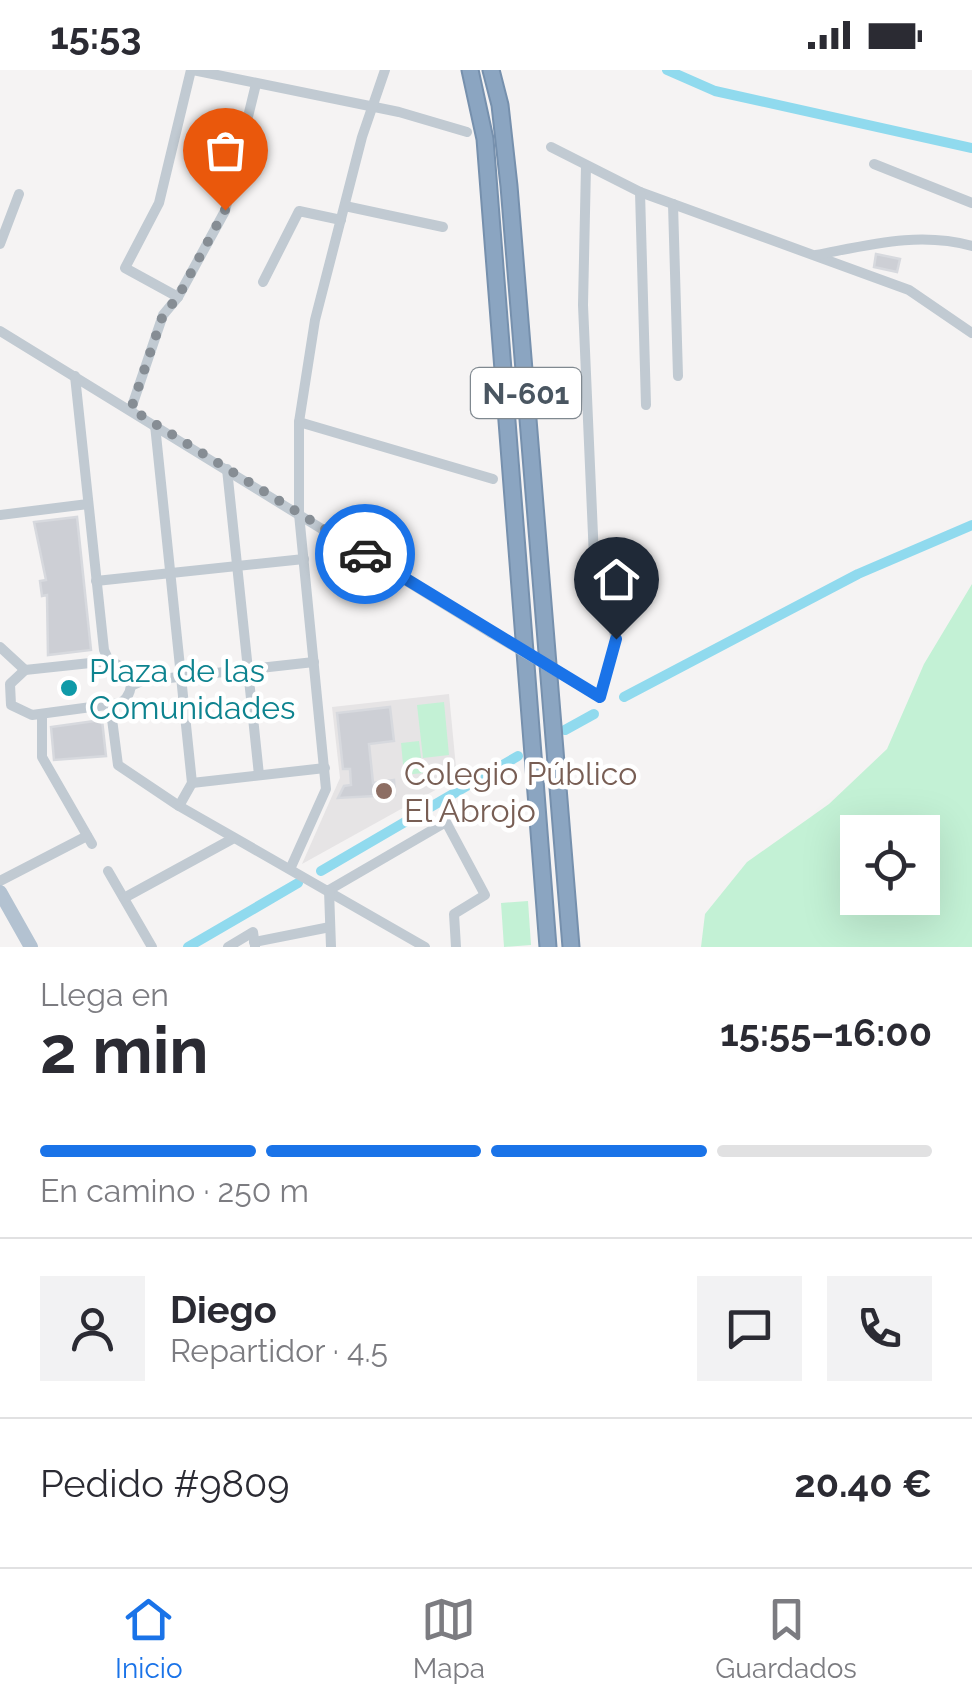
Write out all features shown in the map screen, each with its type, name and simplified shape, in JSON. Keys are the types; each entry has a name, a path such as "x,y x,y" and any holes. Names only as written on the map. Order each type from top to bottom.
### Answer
{"highway":[{"name":"N-601","path":"470,70 485,139 548,947"},
{"name":"N-601","path":"491,70 508,170 572,947"}],"main road":[{"path":"0,892 31,947"}],"street":[{"path":"178,297 124,268 160,203 192,70 467,132"},
{"path":"291,867 326,789 299,514 300,422 316,320 371,108 385,70"},
{"path":"131,409 163,315 178,297 225,210 256,84"},
{"path":"551,147 640,192 909,290 971,329"},
{"path":"874,164 972,204"},
{"path":"0,331 600,697 616,639 594,558 584,305 586,166"},
{"path":"640,192 646,404"},
{"path":"0,244 19,194"},
{"path":"673,204 678,376"},
{"path":"345,206 444,227"},
{"path":"262,282 299,211 341,220"},
{"path":"812,256 891,239 948,240 972,246"},
{"path":"74,376 105,658 134,681 314,662"},
{"path":"300,422 494,479"},
{"path":"155,425 192,783 178,806"},
{"path":"228,469 259,775"},
{"path":"0,516 88,504"},
{"path":"96,581 304,559"},
{"path":"0,647 21,672"},
{"path":"21,672 105,658"},
{"path":"21,672 5,702 37,715 111,706 127,698 134,681"},
{"path":"111,706 118,765 178,806 291,867 425,947"},
{"path":"0,881 89,840 42,757 37,715"},
{"path":"192,783 325,768"},
{"path":"328,890 446,822 485,895 454,914 456,947"},
{"path":"124,898 234,838"},
{"path":"108,871 152,947"},
{"path":"328,890 331,947"},
{"path":"228,947 330,927"}],"shaded area":[{"name":"Colegio Público El Abrojo","path":"449,694 457,778 302,864 340,778 332,707"}],"green space":[{"path":"972,584 972,947 701,947 705,914 747,862 829,804 887,749 924,664"},
{"path":"444,702 449,755 423,758 417,705"},
{"path":"419,741 423,773 404,775 401,743"},
{"path":"528,901 531,945 504,947 501,903"}],"building":[{"path":"876,254 900,259 897,272 874,267"},
{"path":"77,517 91,650 48,655 47,595 42,596 40,581 46,580 34,522"},
{"path":"390,707 394,741 369,744 373,783 394,780 395,795 338,798 344,786 351,785 350,769 343,769 337,713"},
{"path":"102,720 106,756 54,760 51,727"}],"waterway":[{"path":"667,70 715,91 972,148"},
{"path":"624,697 858,574 972,525"},
{"path":"565,730 594,714"},
{"path":"321,871 518,756"},
{"path":"188,947 298,883"}],"way so far":[{"path":"225,210 178,297 169,303 163,315 131,409 365,554"}],"place":[{"name":"Plaza de las Comunidades","path":"69,688"},
{"name":"Colegio Público El Abrojo","path":"384,791"}],"route":[{"path":"365,554 600,697 616,639"}]}
